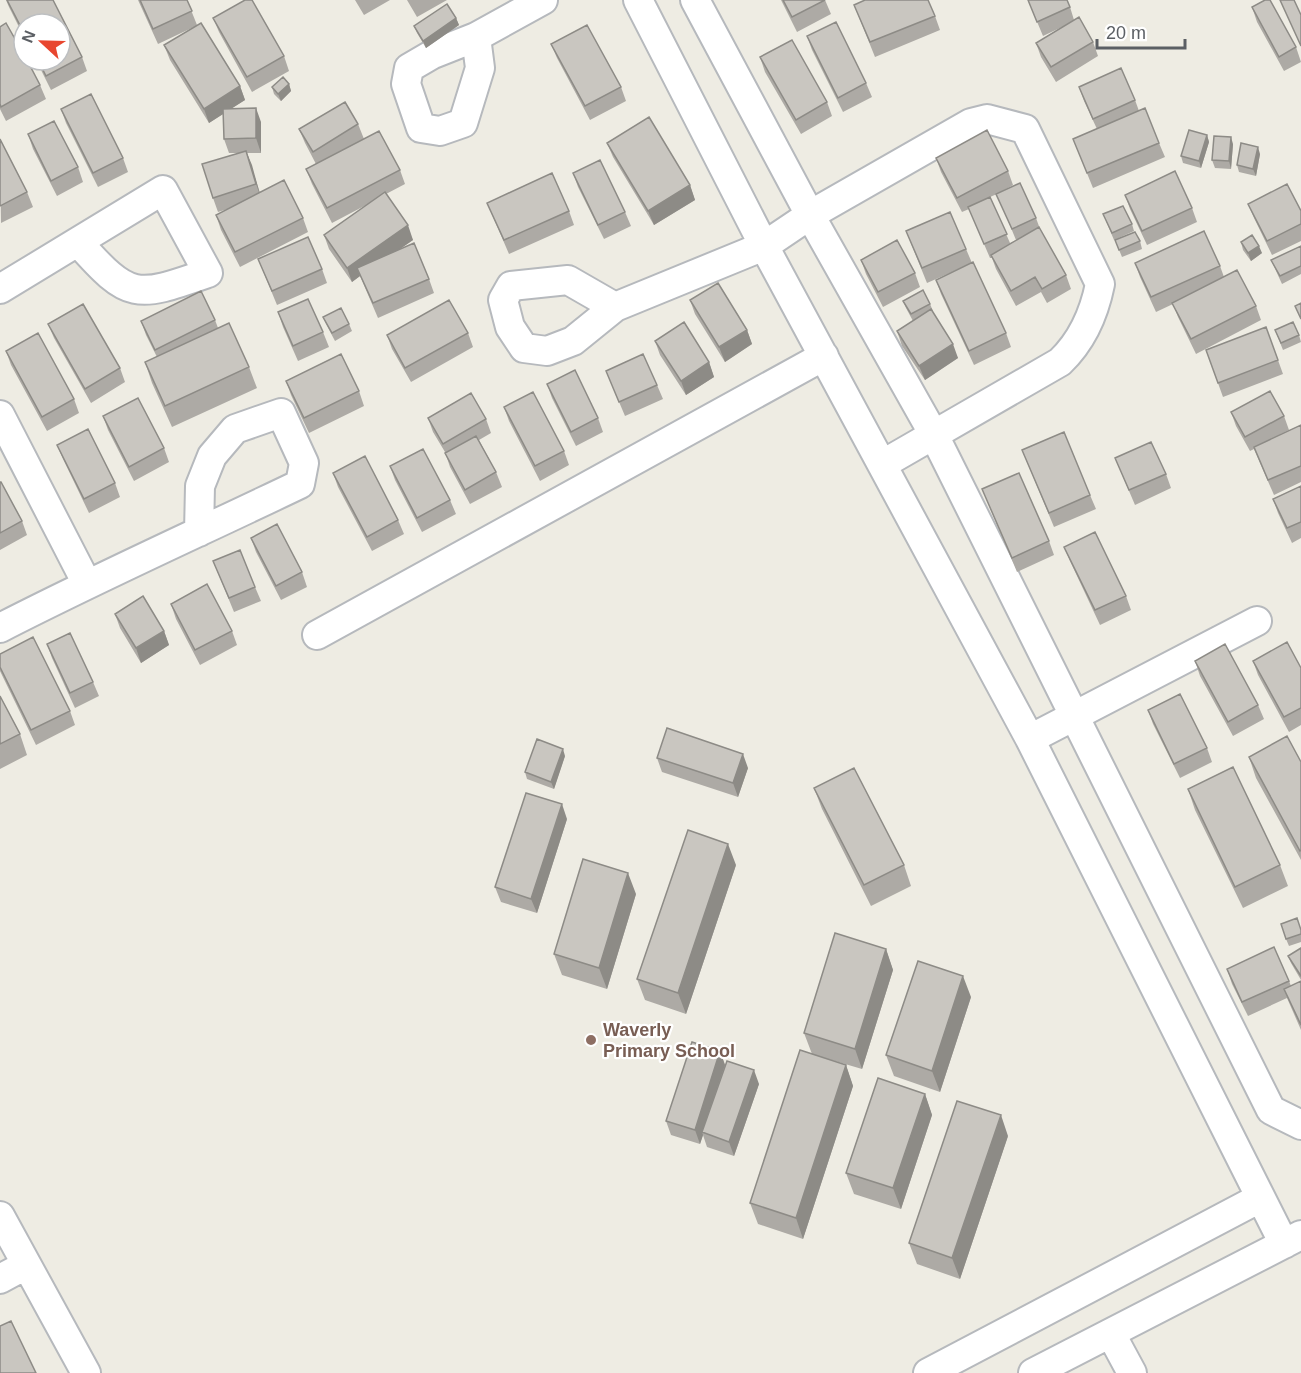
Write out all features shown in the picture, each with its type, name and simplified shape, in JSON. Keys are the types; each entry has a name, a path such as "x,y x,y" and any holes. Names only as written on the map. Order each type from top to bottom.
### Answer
{"street":[{"path":"476,37 543,0"},
{"path":"639,0 764,246 1030,739 1260,1198 1292,1240 1033,1373"},
{"path":"695,0 810,216 934,435 1270,1110 1301,1125"},
{"path":"615,307 764,246 810,216 971,123 987,119 1025,129 1100,284 1095,310 1076,347 1060,362 883,464"},
{"path":"0,289 78,242"},
{"path":"317,635 824,356"},
{"path":"0,416 87,584"},
{"path":"0,628 87,584 199,532"},
{"path":"1030,739 1257,621"},
{"path":"928,1373 1260,1198"},
{"path":"0,1216 86,1373"},
{"path":"0,1278 26,1265"},
{"path":"1111,1334 1132,1373"}],"building":[{"path":"7,0 53,0 59,12 13,12"},
{"path":"140,0 187,0 192,11 153,29"},
{"path":"245,0 252,0 284,56 247,77 213,18"},
{"path":"783,0 825,0 792,17"},
{"path":"865,0 928,0 935,16 870,42 854,5"},
{"path":"1028,0 1067,0 1070,7 1037,22"},
{"path":"1265,0 1270,0 1296,47 1279,57 1252,7"},
{"path":"1280,0 1294,0 1301,15 1301,46"},
{"path":"447,4 456,18 423,41 414,26"},
{"path":"1079,17 1093,42 1051,67 1036,43"},
{"path":"836,22 866,83 838,98 807,36"},
{"path":"6,23 12,34 12,72 33,72 40,85 1,107 0,104 0,27"},
{"path":"201,23 240,86 204,109 164,45"},
{"path":"587,25 621,87 585,106 551,44"},
{"path":"72,37 82,57 72,62"},
{"path":"792,40 827,102 796,120 760,57"},
{"path":"1121,68 1135,100 1093,119 1079,87"},
{"path":"283,77 289,84 278,94 272,87"},
{"path":"91,94 123,158 93,173 61,109"},
{"path":"345,102 358,124 313,152 299,129"},
{"path":"256,108 256,138 224,139 223,109"},
{"path":"1145,108 1159,143 1087,173 1073,139"},
{"path":"649,117 690,185 648,211 607,143"},
{"path":"54,121 78,167 51,181 28,134"},
{"path":"987,130 1008,171 957,198 936,158"},
{"path":"1189,130 1207,135 1199,161 1181,156"},
{"path":"379,131 400,170 327,208 306,169"},
{"path":"1214,136 1231,137 1229,161 1212,160"},
{"path":"0,139 27,192 0,206"},
{"path":"1241,143 1258,147 1253,169 1237,165"},
{"path":"246,151 256,184 213,198 202,164"},
{"path":"600,160 625,212 598,225 573,173"},
{"path":"1175,171 1192,208 1142,231 1125,195"},
{"path":"552,173 569,211 504,240 487,203"},
{"path":"284,180 303,218 235,252 216,215"},
{"path":"1020,183 1036,218 1012,229 996,194"},
{"path":"1287,184 1301,211 1301,224 1267,241 1248,204"},
{"path":"385,192 408,225 347,268 324,235"},
{"path":"990,197 1007,234 984,244 968,207"},
{"path":"1123,206 1132,224 1112,233 1103,214"},
{"path":"950,212 966,249 922,268 906,231"},
{"path":"1039,227 1066,275 1042,289 1035,277 1011,291 991,255"},
{"path":"1204,231 1220,266 1151,297 1135,263"},
{"path":"1135,232 1140,241 1119,250 1115,240"},
{"path":"1252,235 1259,246 1248,253 1241,242"},
{"path":"308,237 322,269 272,291 258,259"},
{"path":"897,240 915,273 878,292 861,260"},
{"path":"414,243 429,279 373,303 357,268"},
{"path":"1301,246 1301,266 1280,276 1271,260"},
{"path":"973,262 1006,333 969,351 936,280"},
{"path":"1237,270 1256,306 1191,339 1172,303"},
{"path":"718,283 747,330 719,347 690,300"},
{"path":"923,290 930,304 911,314 903,301"},
{"path":"201,291 215,320 155,350 141,321"},
{"path":"308,299 323,332 293,346 278,312"},
{"path":"449,300 468,333 405,368 387,335"},
{"path":"1301,303 1301,319 1295,306"},
{"path":"83,304 120,368 85,389 48,324"},
{"path":"341,308 349,324 332,333 323,317"},
{"path":"931,309 953,344 919,366 897,331"},
{"path":"684,322 709,362 681,381 655,341"},
{"path":"1293,322 1299,335 1281,343 1275,330"},
{"path":"229,323 249,367 165,406 145,362"},
{"path":"1266,327 1278,360 1218,383 1206,350"},
{"path":"38,333 74,399 42,417 6,351"},
{"path":"341,354 359,391 304,418 286,381"},
{"path":"643,354 657,385 619,402 606,371"},
{"path":"575,370 598,418 571,432 547,384"},
{"path":"1270,391 1284,416 1245,437 1231,412"},
{"path":"533,392 564,451 535,466 504,407"},
{"path":"471,393 486,419 443,444 428,418"},
{"path":"138,398 164,448 129,467 103,416"},
{"path":"1301,425 1301,466 1268,480 1254,447"},
{"path":"88,429 115,483 84,499 57,445"},
{"path":"1064,432 1090,495 1049,513 1022,450"},
{"path":"476,436 496,472 465,490 445,453"},
{"path":"1151,442 1166,474 1129,490 1115,458"},
{"path":"423,449 450,500 417,518 390,466"},
{"path":"365,456 398,520 367,537 333,473"},
{"path":"1019,473 1049,541 1012,558 982,489"},
{"path":"0,482 22,521 0,533"},
{"path":"1301,486 1301,522 1287,528 1273,499"},
{"path":"277,524 302,572 276,586 251,538"},
{"path":"1095,532 1126,596 1095,610 1064,547"},
{"path":"240,550 255,587 229,598 213,561"},
{"path":"207,584 232,631 195,650 171,604"},
{"path":"143,596 164,631 136,648 115,614"},
{"path":"70,633 93,682 70,693 47,644"},
{"path":"33,637 70,711 31,730 0,667 0,654"},
{"path":"1287,642 1301,668 1301,708 1284,717 1253,661"},
{"path":"1225,644 1258,705 1228,722 1195,661"},
{"path":"1180,694 1207,748 1174,764 1148,710"},
{"path":"0,696 20,734 0,744"},
{"path":"667,728 743,754 733,783 657,758"},
{"path":"1287,736 1301,762 1300,851 1249,757"},
{"path":"537,739 563,749 551,782 525,772"},
{"path":"1233,767 1280,865 1235,887 1188,789"},
{"path":"854,768 904,865 864,885 814,788"},
{"path":"526,793 562,804 531,899 495,887"},
{"path":"688,830 728,844 678,993 637,979"},
{"path":"583,859 628,873 599,968 554,954"},
{"path":"1297,918 1301,934 1286,939 1281,924"},
{"path":"835,933 886,949 855,1049 804,1033"},
{"path":"1274,947 1289,981 1242,1002 1227,969"},
{"path":"1301,948 1301,976 1288,956"},
{"path":"918,961 963,976 932,1071 886,1055"},
{"path":"1301,981 1301,1025 1284,989"},
{"path":"692,1042 720,1051 695,1130 666,1121"},
{"path":"800,1050 846,1065 796,1218 750,1203"},
{"path":"727,1061 754,1070 729,1142 702,1132"},
{"path":"878,1078 925,1094 893,1188 846,1173"},
{"path":"957,1101 1001,1115 952,1258 909,1243"},
{"path":"11,1321 36,1373 0,1373 0,1326"}],"place":[{"name":"Waverly Primary School","path":"591,1040"}]}
